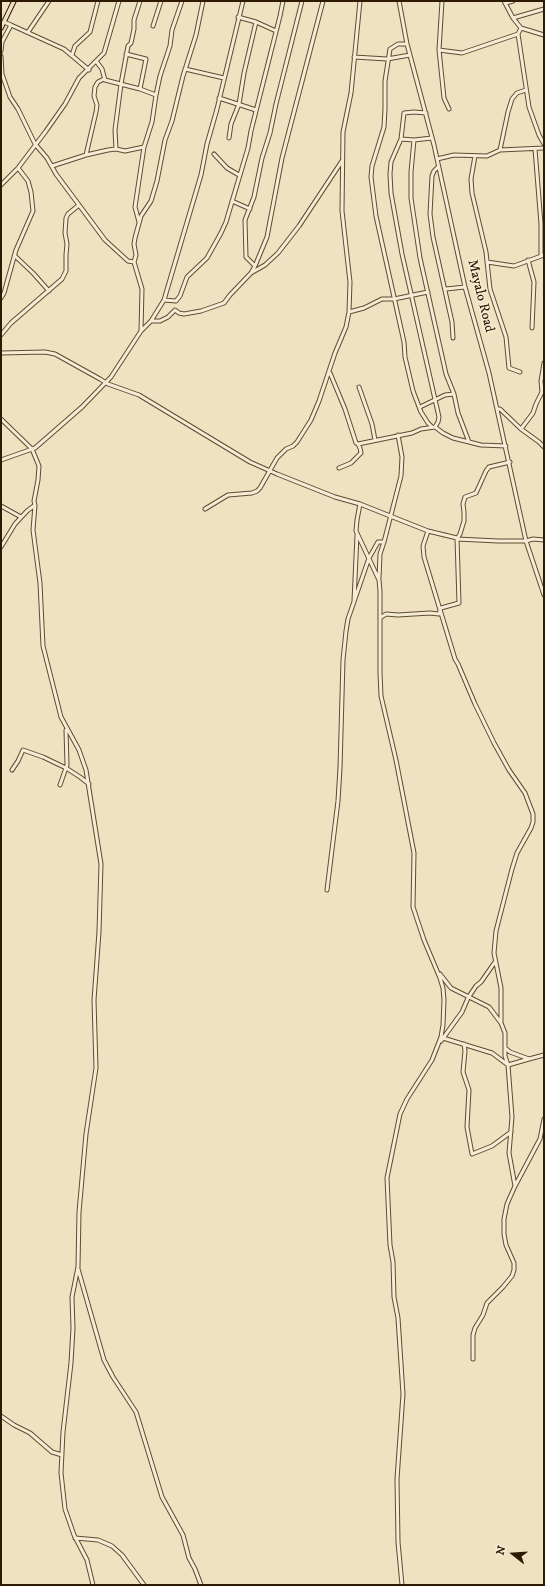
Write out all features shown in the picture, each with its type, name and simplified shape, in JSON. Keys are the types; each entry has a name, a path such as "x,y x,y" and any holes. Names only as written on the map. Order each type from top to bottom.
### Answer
{"main road":[{"path":"1,28 14,1"}],"street":[{"path":"28,32 49,1"},
{"path":"72,54 76,46 90,32 98,1"},
{"path":"1,185 18,168 46,131 65,104 79,78 89,70 104,53 119,1"},
{"path":"116,149 115,130 120,84 128,46 131,43 134,20 140,1"},
{"path":"153,26 161,1"},
{"path":"139,222 134,207 137,197 144,147 152,122 156,95 170,46 172,30 182,1"},
{"path":"141,331 142,289 134,262 136,255 134,244 139,222 151,201 157,181 165,140 172,121 185,69 196,35 203,1"},
{"path":"1,460 32,450 74,414 114,372 141,331 151,321 164,300 201,175 207,144 243,1"},
{"path":"151,321 160,321 168,317 175,310 176,302 180,296 187,277 207,258 226,222 248,148 283,1"},
{"path":"255,266 247,259 245,254 245,220 254,197 262,158 270,133 302,1"},
{"path":"175,310 184,314 224,303 255,266 267,237 282,158 323,1"},
{"path":"205,509 228,494 252,493 257,491 277,458 286,449 293,446 305,430 319,401 330,372 335,353 346,327 349,312 350,282 342,211 343,132 351,93 360,1"},
{"name":"Mayalo Road","path":"399,1 407,44 432,138 465,287 489,373 510,462 526,540 544,595"},
{"path":"442,1 439,50 444,98 449,109"},
{"path":"513,1 505,2 513,18 521,28 544,35"},
{"path":"513,18 544,9"},
{"path":"238,17 256,22 276,32"},
{"path":"4,22 72,54 89,70"},
{"path":"229,138 231,124 239,104 244,73 256,22"},
{"path":"1,51 2,42 11,25"},
{"path":"521,28 518,34 526,77 526,90 531,114 544,144"},
{"path":"439,50 462,53 518,34"},
{"path":"407,44 398,44 391,47 387,59 384,81 384,127 371,172 376,216 402,331 408,372 413,391 428,423 453,438 481,445 506,446"},
{"path":"126,54 146,59 140,89"},
{"path":"354,57 387,59 410,55"},
{"path":"1,56 2,74 10,97 35,144 47,158 56,174 105,240 128,261 134,262"},
{"path":"96,61 102,69 104,79"},
{"path":"185,69 224,78"},
{"path":"86,155 96,112 97,105 94,96 95,87 98,82 104,79 156,95"},
{"path":"500,150 512,99 516,93 526,90"},
{"path":"219,98 256,110"},
{"path":"358,444 434,427 438,422 439,417 396,226 390,174 391,162 401,139 404,113 414,112 426,114"},
{"path":"401,139 414,140 432,138"},
{"path":"414,140 411,172 411,198 420,258 446,374 469,442"},
{"path":"52,166 86,155 116,149 124,151 144,147"},
{"path":"437,159 454,155 487,156 500,150 544,148"},
{"path":"487,262 514,266 542,256 535,149"},
{"path":"214,154 227,168 239,175"},
{"path":"474,156 471,174 472,193 487,262 490,289 506,337 509,368 520,372"},
{"path":"251,272 265,265 278,253 299,226 342,160"},
{"path":"438,167 432,176 430,214 433,236 446,289 452,322 453,338"},
{"path":"1,298 4,293 25,227 32,216 33,211 28,181 18,168"},
{"path":"232,201 250,209"},
{"path":"539,203 544,202"},
{"path":"1,335 11,322 62,279 66,271 66,221 68,214 79,205"},
{"path":"15,256 49,291"},
{"path":"528,260 534,282 532,328"},
{"path":"446,289 465,287"},
{"path":"349,312 364,308 382,299 394,299 428,292"},
{"path":"164,300 176,302"},
{"path":"1,353 45,352 55,354 108,384 139,395 245,459 316,491 360,504 428,531 457,539 484,541 544,540"},
{"path":"521,429 533,413 543,392 541,381 544,363"},
{"path":"330,372 361,454 351,463 339,468"},
{"path":"359,386 372,424 375,440"},
{"path":"420,407 445,395 454,394"},
{"path":"497,409 500,409 521,429 544,447"},
{"path":"1,418 32,450 39,466 34,501 33,530 40,583 44,646 59,708 66,728 84,761 100,856 100,899 94,1000 96,1068 86,1134 79,1212 78,1267 72,1297 73,1328 71,1363 63,1432 61,1473 64,1504 75,1538 86,1560 93,1585"},
{"path":"398,436 402,457 401,476 380,554 381,696 396,760 414,853 413,907 443,988 444,1000 443,1024 439,1043 432,1060 410,1094 400,1114 387,1178 390,1245 393,1262 394,1297 398,1318 403,1394 397,1478 398,1542 402,1585"},
{"path":"539,442 544,444"},
{"path":"440,608 459,603 457,539 464,521 463,504 465,497 476,493 486,471 490,467 510,462"},
{"path":"354,604 357,520 360,504"},
{"path":"1,547 21,517 35,505"},
{"path":"1,506 21,517"},
{"path":"428,531 423,552 454,659 458,664 494,743 509,770 525,793 533,814 531,828 517,853 495,939 495,962 501,988 501,1023"},
{"path":"357,535 379,580"},
{"path":"327,890 338,801 344,647 348,619 369,558 378,542 384,542"},
{"path":"380,618 386,614 439,614 440,608"},
{"path":"60,785 66,768 66,728"},
{"path":"12,770 18,762 23,750 43,757 66,768 89,784"},
{"path":"439,1043 462,1012 468,998 476,986 481,982 495,962"},
{"path":"435,968 451,988 468,998 489,1007 501,1023 505,1033 505,1056 508,1065 512,1116 509,1153 515,1186"},
{"path":"443,1038 492,1053 508,1065"},
{"path":"464,1044 465,1051 463,1072 469,1090 467,1126 472,1154 492,1146 511,1132"},
{"path":"505,1048 510,1052 529,1059"},
{"path":"508,1065 544,1055"},
{"path":"473,1359 473,1335 475,1328 484,1315 487,1303 512,1276 514,1270 514,1263 505,1239 504,1219 507,1204 515,1186 540,1139 544,1119"},
{"path":"78,1267 104,1360 113,1377 136,1412 162,1497 183,1535 189,1558 201,1585"},
{"path":"1,1416 14,1426 30,1433 52,1452 62,1455"},
{"path":"75,1538 98,1540 112,1546 122,1555 144,1585"}]}
